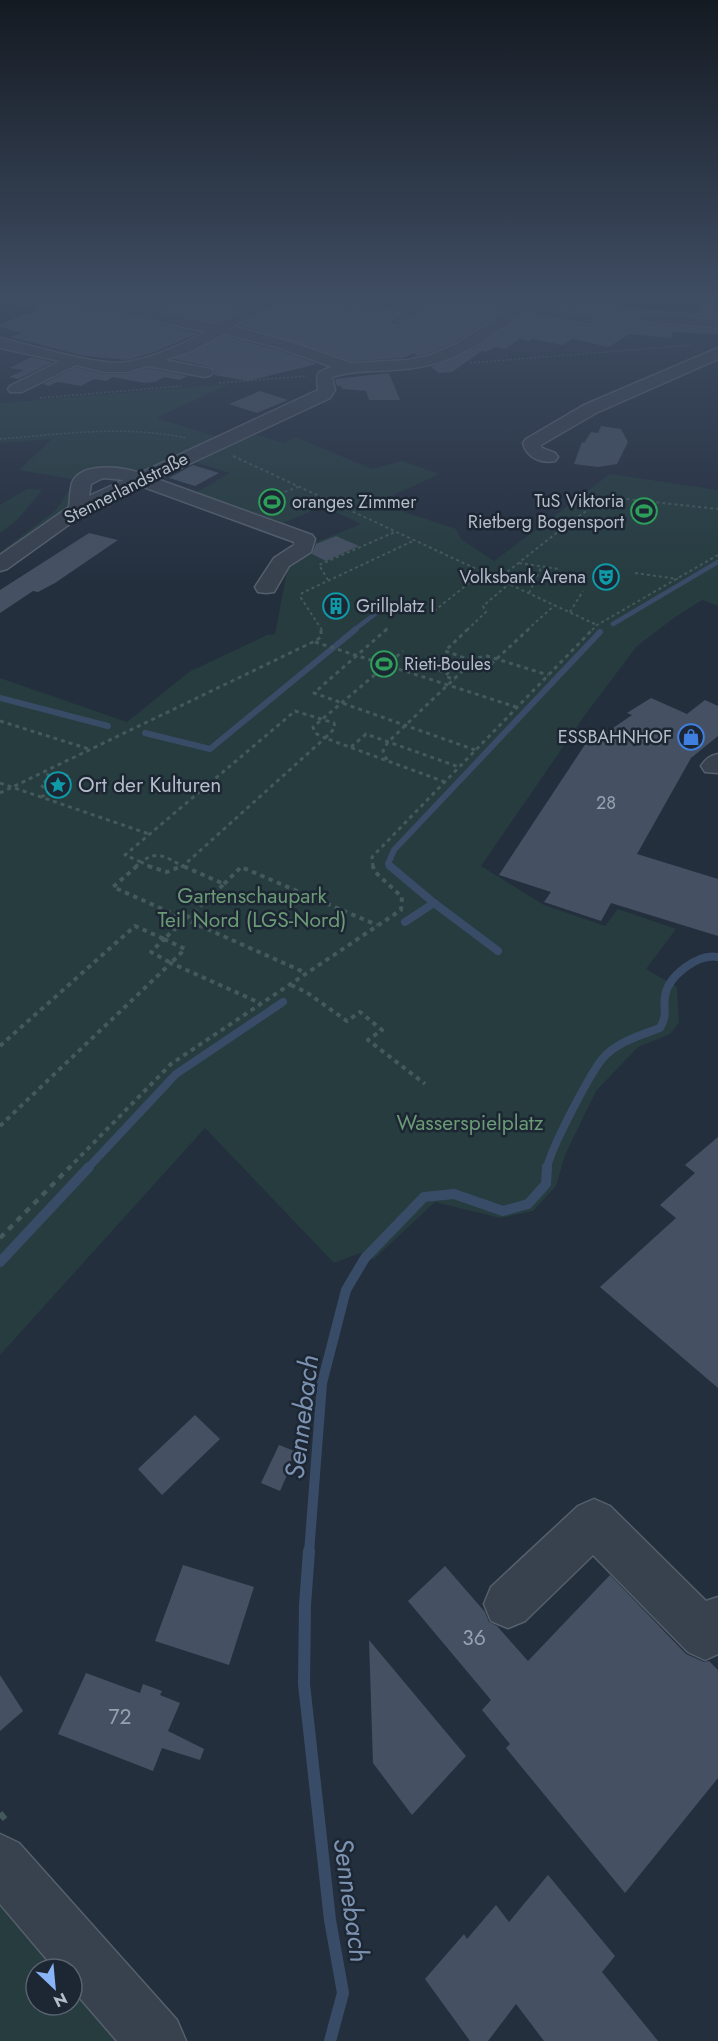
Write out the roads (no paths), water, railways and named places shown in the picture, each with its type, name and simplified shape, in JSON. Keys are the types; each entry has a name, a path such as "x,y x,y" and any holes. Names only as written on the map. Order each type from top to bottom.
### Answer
{"street":[{"name":"Stennerlandstraße","path":"0,565 78,509 82,482 92,474 107,471 141,479 325,393"},
{"path":"549,457 534,452 532,443 590,409 626,393"},
{"path":"141,479 305,539 304,548 281,561 266,587"},
{"path":"508,1605 594,1522 705,1635 718,1621"},
{"path":"0,1862 156,2041"}],"waterway":[{"path":"613,624 718,562"},
{"path":"354,630 391,602"},
{"path":"145,733 210,749 356,629"},
{"path":"392,867 388,864 394,850 600,632"},
{"path":"0,698 108,726"},
{"path":"390,866 434,903"},
{"path":"405,922 434,903"},
{"path":"434,903 498,951"},
{"name":"Sennebach","path":"547,1169 571,1112 603,1058 622,1043 660,1028 665,1015 667,988 672,981 693,962 718,957"},
{"path":"87,1169 176,1074 283,1002"},
{"path":"0,1262 89,1167"},
{"name":"Sennebach","path":"309,1553 322,1383 346,1290 365,1258 424,1197 454,1194 503,1211 528,1204 546,1184 547,1167"},
{"name":"Sennebach","path":"309,1551 305,1605 304,1684 330,1920 343,1993 330,2041"}],"place":[{"name":"oranges Zimmer","path":"272,502"},
{"name":"TuS Viktoria Rietberg Bogensport","path":"644,511"},
{"name":"Volksbank Arena","path":"606,577"},
{"name":"Grillplatz I","path":"336,606"},
{"name":"Rieti-Boules","path":"384,664"},
{"name":"ESSBAHNHOF","path":"691,737"},
{"name":"Ort der Kulturen","path":"58,785"}],"park label":[{"name":"Gartenschaupark Teil Nord (LGS-Nord)","path":"252,908"},
{"name":"Wasserspielplatz","path":"470,1123"}]}
